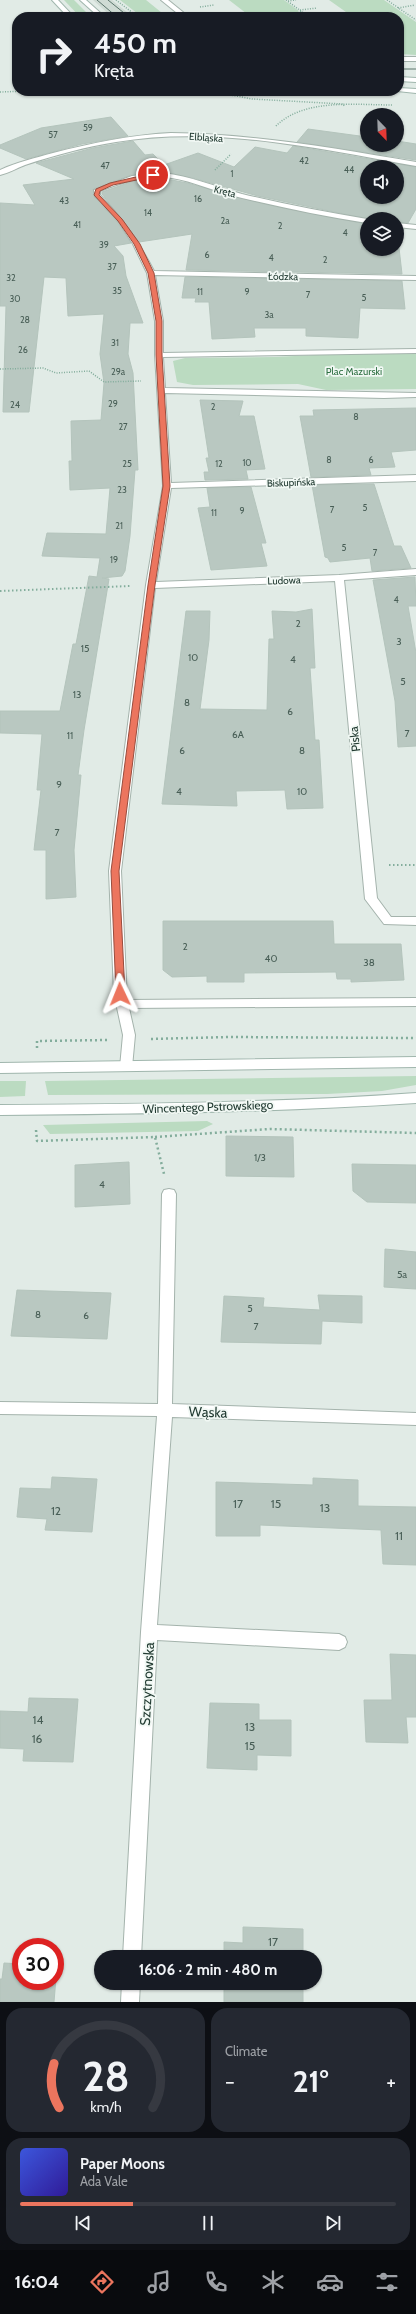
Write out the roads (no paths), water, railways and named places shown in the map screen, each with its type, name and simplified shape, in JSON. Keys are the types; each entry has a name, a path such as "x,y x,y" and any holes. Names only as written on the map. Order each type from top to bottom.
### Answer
{"street":[{"path":"55,0 66,12"},
{"path":"83,0 96,12"},
{"path":"164,0 180,12"},
{"path":"404,59 416,59"},
{"path":"404,79 416,80"},
{"path":"404,90 416,91"},
{"name":"Elbląska","path":"0,173 49,156 94,143 138,137 185,135 266,142 416,164"},
{"name":"Kręta","path":"151,273 133,238 120,220 97,195 98,190 136,177 173,175 194,182 317,213 360,220"},
{"path":"404,226 416,227"},
{"path":"126,1067 128,1040 124,1004 120,994 115,871 151,585 167,486 160,385 159,321 151,273"},
{"name":"Łódzka","path":"151,273 416,278"},
{"path":"159,355 272,354 333,350 416,351"},
{"path":"160,385 342,396 416,395"},
{"name":"Biskupińska","path":"167,486 416,478"},
{"name":"Ludowa","path":"151,585 339,578 416,572"},
{"name":"Piska","path":"339,578 371,899 388,921 416,921"},
{"path":"124,1004 416,1002"},
{"path":"0,1068 416,1062"},
{"name":"Wincentego Pstrowskiego","path":"0,1110 174,1109 313,1105 416,1098"},
{"name":"Szczytnowska","path":"132,1950 150,1632 165,1410 169,1194"},
{"name":"Wąska","path":"0,1408 165,1410 416,1419"},
{"path":"150,1632 339,1642"},
{"path":"130,2002 131,1990"}],"tram line":[{"path":"97,0 111,12"},
{"path":"108,0 123,12"},
{"path":"404,69 416,69"}],"park label":[{"name":"Plac Mazurski","path":"354,371"}]}
